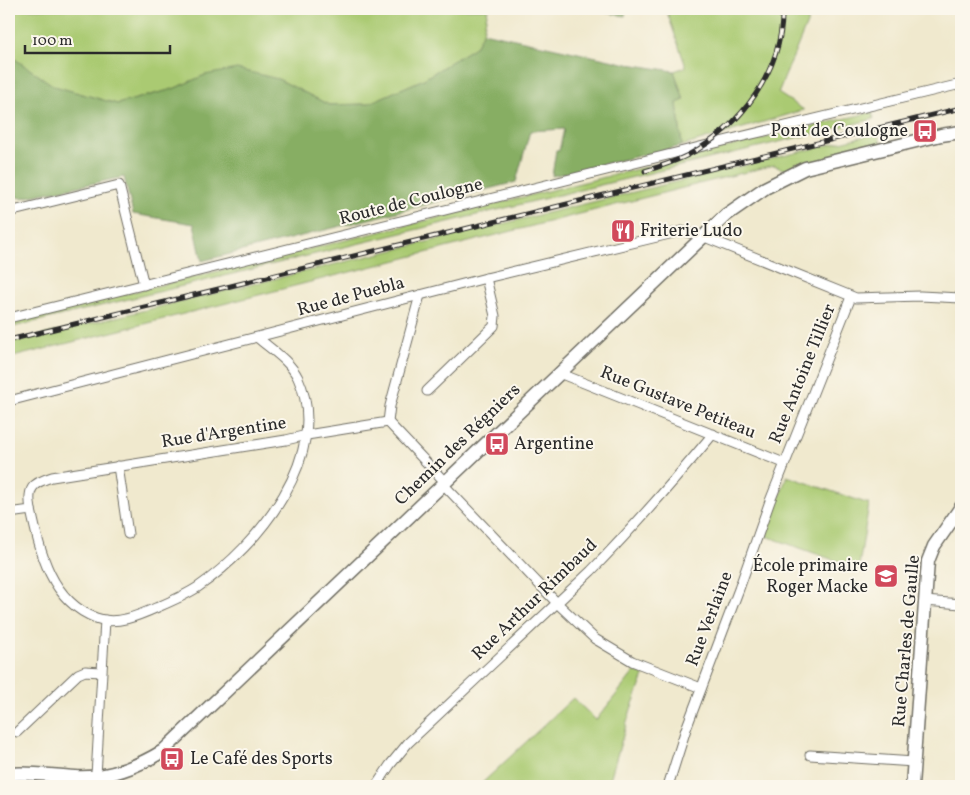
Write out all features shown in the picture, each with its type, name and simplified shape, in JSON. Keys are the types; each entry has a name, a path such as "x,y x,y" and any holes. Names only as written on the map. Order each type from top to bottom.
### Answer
{"main road":[{"name":"Chemin des Régniers","path":"941,135 961,125"},
{"name":"Chemin des Régniers","path":"9,774 75,777 96,781 136,766 170,745 726,215 748,199 798,171 823,163 961,132"},
{"name":"Rue Charles de Gaulle","path":"912,786 927,570 931,551 961,507"}],"street":[{"name":"Route de Coulogne","path":"9,318 961,84"},
{"path":"9,212 120,186 144,285"},
{"name":"Rue de Puebla","path":"9,401 486,278 677,232 687,232 702,236 851,297"},
{"path":"427,391 494,326 495,316 486,278"},
{"path":"420,296 390,406 388,422 556,603 587,633 616,653 639,665 701,688"},
{"path":"851,297 920,296 961,298"},
{"name":"Rue Antoine Tillier","path":"784,463 851,297"},
{"path":"9,514 31,510 40,549 58,587 70,602 89,615 104,620 130,618 176,599 205,582 235,557 260,531 279,503 298,467 308,435 304,398 298,378 286,362 258,338"},
{"name":"Rue Gustave Petiteau","path":"559,373 784,463"},
{"name":"Rue d'Argentine","path":"31,510 29,495 33,486 41,480 59,475 286,440 388,422"},
{"name":"Rue Arthur Rimbaud","path":"376,786 408,743 620,542 653,506 713,434"},
{"name":"Rue Verlaine","path":"668,786 686,729 784,463"},
{"path":"118,466 128,534"},
{"path":"925,601 961,604"},
{"path":"96,781 104,620"},
{"path":"17,732 78,674 84,671 101,672"},
{"path":"810,755 914,762"}],"green space":[{"path":"9,9 488,9 483,32 475,47 424,79 367,104 329,105 278,79 205,75 173,89 117,104 54,86 9,55"},
{"path":"586,9 626,9 625,16"},
{"path":"666,9 813,9 778,93 804,110 682,146 677,103 684,100 674,71 686,67"},
{"path":"483,32 628,64 674,71 684,100 677,103 682,146 552,176 556,150 559,151 564,129 530,131 516,182 202,261 194,224 133,214 124,177 22,198 9,195 9,55 54,86 117,104 173,89 205,75 237,69 278,79 329,105 367,104 424,79 475,47"},
{"path":"872,112 874,119 9,328 9,322"},
{"path":"878,133 881,144 785,170 774,165 9,358 9,343"},
{"path":"787,476 869,504 858,572 848,565 766,536"},
{"path":"635,671 644,676 631,709 608,786 479,786 573,698 596,720"}],"railway":[{"path":"645,171 688,155 725,129 741,113 767,75 781,32 782,9"},
{"path":"9,340 961,108"}],"place":[{"name":"Pont de Coulogne","path":"925,131"},
{"name":"Friterie Ludo","path":"623,231"},
{"name":"Argentine","path":"497,444"},
{"name":"École primaire Roger Macke","path":"886,576"},
{"name":"Le Café des Sports","path":"172,759"}]}
